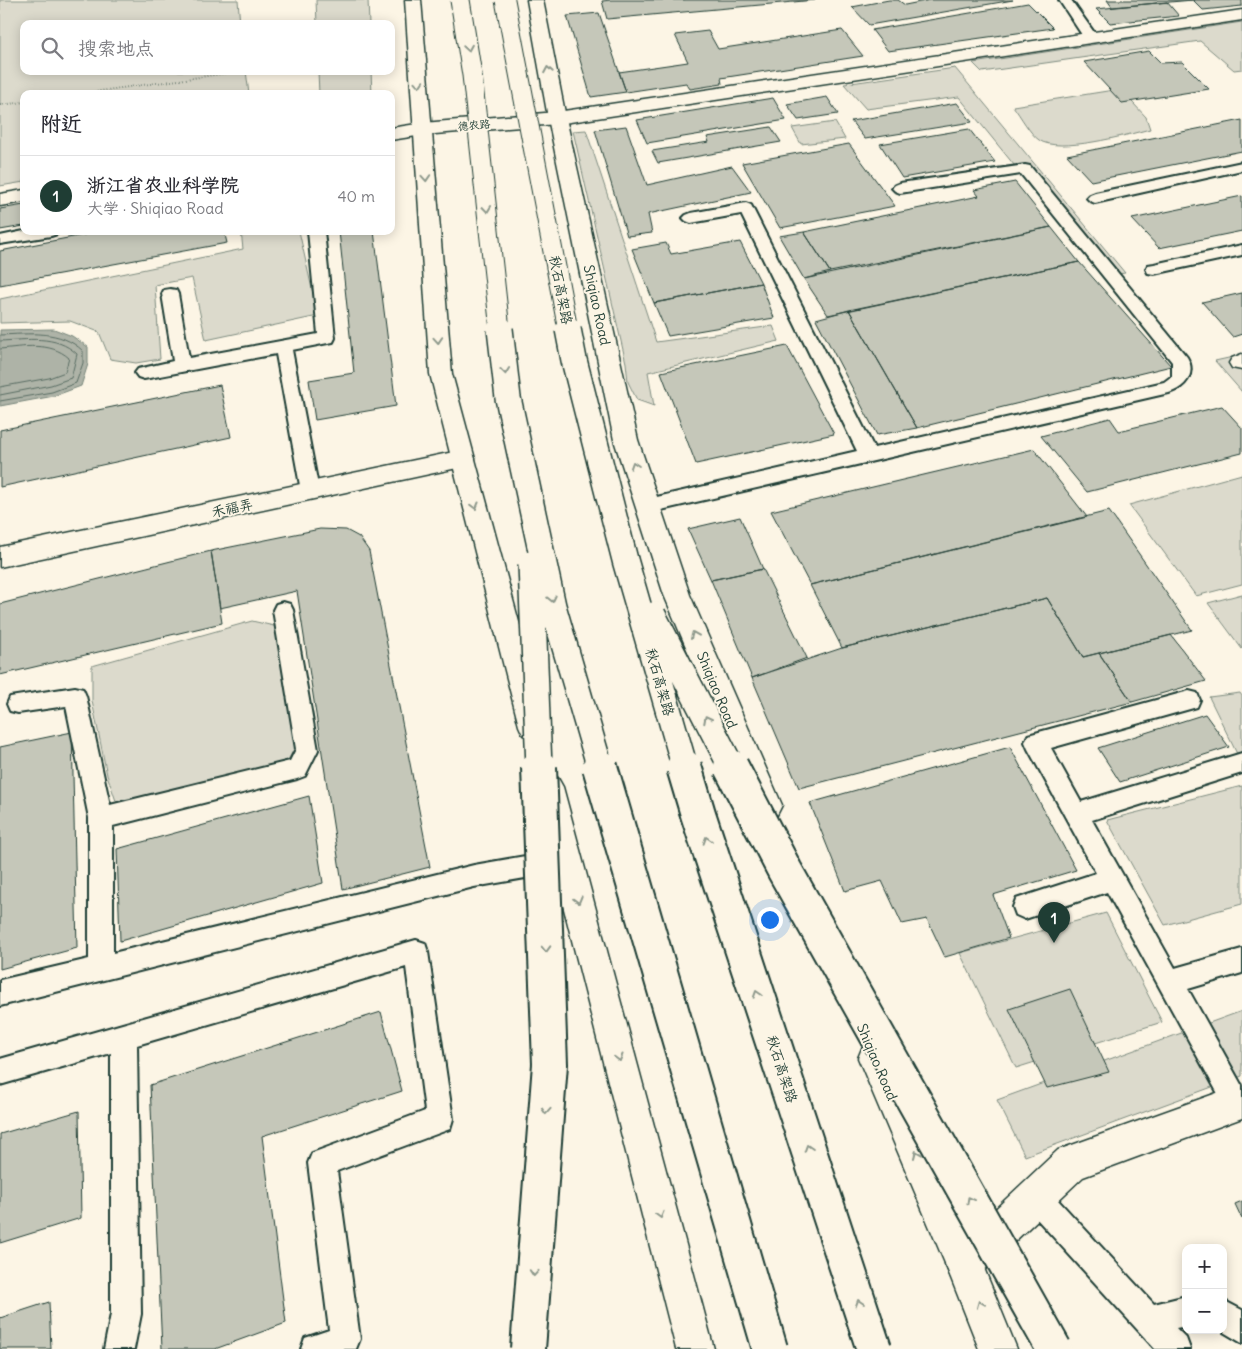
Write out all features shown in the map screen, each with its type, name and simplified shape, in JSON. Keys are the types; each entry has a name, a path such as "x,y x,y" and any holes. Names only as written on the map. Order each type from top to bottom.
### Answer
{"main road":[{"path":"413,0 441,374 695,1349"},
{"path":"460,0 472,74 508,398 553,606 770,1349"},
{"name":"秋石高架路","path":"505,0 574,360 625,560 698,814 874,1349"},
{"name":"Shiqiao Road","path":"535,0 557,118 626,440 677,595 964,1264 998,1349"},
{"name":"德农路","path":"395,133 423,129 557,118 1242,15"},
{"path":"0,200 20,197"},
{"name":"禾福弄","path":"0,557 463,459"},
{"path":"528,1349 550,1064 529,498"},
{"path":"625,560 785,870 1054,1349"},
{"path":"964,1264 1071,1163 1240,1102"}],"lane":[{"path":"1065,0 1091,38"},
{"path":"1095,198 1242,166"},
{"path":"648,506 1170,387 1181,379 1182,361 1025,169 900,188"},
{"path":"691,218 746,208 869,456"},
{"path":"2,240 29,235"},
{"path":"144,373 327,338 316,235"},
{"path":"1154,269 1242,250"},
{"path":"170,294 182,365"},
{"path":"283,346 310,491"},
{"path":"101,818 297,769 307,750 284,610"},
{"path":"18,704 75,696 101,818 100,968"},
{"path":"1189,700 1036,742 1170,982 1240,1102"},
{"path":"1076,814 1241,763"},
{"path":"0,993 474,876 567,859"},
{"path":"1025,907 1112,879"},
{"path":"0,1072 416,952 440,1119 322,1163 344,1340 316,1349"},
{"path":"1170,982 1242,961"},
{"path":"119,1349 126,1314 124,1036"},
{"path":"1036,1197 1175,1349"},
{"path":"1148,1320 1182,1312"},
{"path":"1227,1318 1242,1328"}],"path":[{"path":"107,90 214,75"},
{"path":"0,105 20,102"}],"shaded area":[{"path":"0,0 238,0 240,20 20,20 20,75 247,75 248,90 20,90 20,183 0,186"},
{"path":"316,0 368,0 369,20 317,20"},
{"path":"1242,22 1242,69 1234,70 1200,41 982,72 973,63"},
{"path":"955,68 1125,273 1104,276 959,97 866,109 844,84"},
{"path":"318,75 371,75 372,90 319,90"},
{"path":"1120,89 1146,117 1150,129 1093,142 1061,145 1048,144 1036,137 1013,106"},
{"path":"835,122 845,139 801,144 792,128"},
{"path":"586,130 656,342 773,326 779,341 648,372 654,406 637,400 628,382 626,363 573,131"},
{"path":"241,235 300,235 318,316 206,340 192,278 155,285 160,359 136,363 110,359 99,332 70,321 0,323 0,299 243,249"},
{"path":"1242,355 1242,392 1215,361"},
{"path":"1242,474 1242,584 1196,596 1129,505"},
{"path":"1242,594 1242,649 1208,603"},
{"path":"252,621 274,626 282,636 298,742 288,760 138,806 116,801 107,775 92,701 92,666"},
{"path":"1240,693 1242,696 1242,764 1209,697"},
{"path":"1242,786 1242,904 1165,925 1107,820"},
{"path":"1106,913 1162,1022 1016,1068 960,953"},
{"path":"1242,1011 1242,1076 1025,1156 997,1100"}],"water":[{"path":"54,329 72,336 88,347 88,364 81,386 54,396 0,406 0,330"}],"building":[{"path":"815,0 607,19 602,1"},
{"path":"898,0 905,5 930,0 1013,0 869,25 852,7"},
{"path":"1107,0 1193,0 1112,7"},
{"path":"1193,0 1242,0 1242,6 1203,10"},
{"path":"1167,2 1179,16 1110,23 1096,9"},
{"path":"1028,3 1053,28 888,51 872,30"},
{"path":"599,13 626,92 591,97 567,16"},
{"path":"842,30 863,56 721,78 722,84 690,89 686,83 626,92 619,72 688,62 675,35 708,31 718,49"},
{"path":"1149,51 1161,63 1182,62 1209,89 1122,103 1084,62"},
{"path":"827,97 838,114 798,120 787,104"},
{"path":"773,98 786,120 647,143 637,120"},
{"path":"957,103 972,122 865,139 851,121"},
{"path":"1242,120 1242,151 1091,181 1067,155"},
{"path":"626,126 647,185 732,166 751,192 648,214 652,233 627,236 595,130"},
{"path":"771,127 781,142 658,163 652,151 709,142 707,137"},
{"path":"969,129 995,162 902,178 880,144"},
{"path":"849,144 895,206 780,228 742,163"},
{"path":"1015,182 1051,227 830,272 804,232 979,196 974,190"},
{"path":"1242,196 1242,231 1159,248 1132,219"},
{"path":"20,206 20,227 0,230 0,209"},
{"path":"1051,227 1079,262 828,315 804,279"},
{"path":"804,232 830,272 804,279 779,236"},
{"path":"83,235 225,235 227,243 0,285 0,251"},
{"path":"339,235 375,235 396,406 315,420 309,380 354,373"},
{"path":"740,242 761,283 654,303 632,249 666,243 671,254"},
{"path":"1079,262 1171,366 917,428 849,310"},
{"path":"761,283 774,318 668,336 654,303"},
{"path":"1242,293 1242,334 1233,337 1202,302"},
{"path":"849,310 917,428 877,435 816,319"},
{"path":"787,346 834,434 696,464 661,372"},
{"path":"220,385 231,437 0,487 0,430"},
{"path":"1222,406 1242,428 1242,453 1087,492 1041,436 1110,418 1119,431"},
{"path":"1034,449 1087,517 810,585 771,511"},
{"path":"1109,511 1192,630 1083,657 1047,598 842,648 810,585"},
{"path":"740,517 763,569 711,580 688,529"},
{"path":"320,529 346,530 359,537 369,551 430,867 343,889 297,591 220,608 211,551"},
{"path":"211,551 222,623 0,675 0,604"},
{"path":"763,569 807,658 752,678 711,580"},
{"path":"1047,598 1083,657 1099,653 1132,702 799,788 752,678 842,648"},
{"path":"1171,635 1206,681 1132,702 1099,653"},
{"path":"1205,714 1229,747 1120,782 1098,748"},
{"path":"72,732 77,948 0,969 0,747"},
{"path":"1010,747 1076,870 993,895 1009,938 945,957 927,919 902,924 882,881 845,891 810,803"},
{"path":"309,796 323,883 120,941 117,849"},
{"path":"1070,989 1109,1072 1047,1088 1009,1009"},
{"path":"381,1012 402,1091 262,1136 286,1323 215,1349 162,1349 150,1085"},
{"path":"79,1111 81,1218 0,1243 0,1134"},
{"path":"1242,1201 1242,1219 1235,1204"},
{"path":"49,1302 51,1349 0,1349 0,1318"}],"place":[{"name":"浙江省农业科学院","path":"1054,943"}]}
